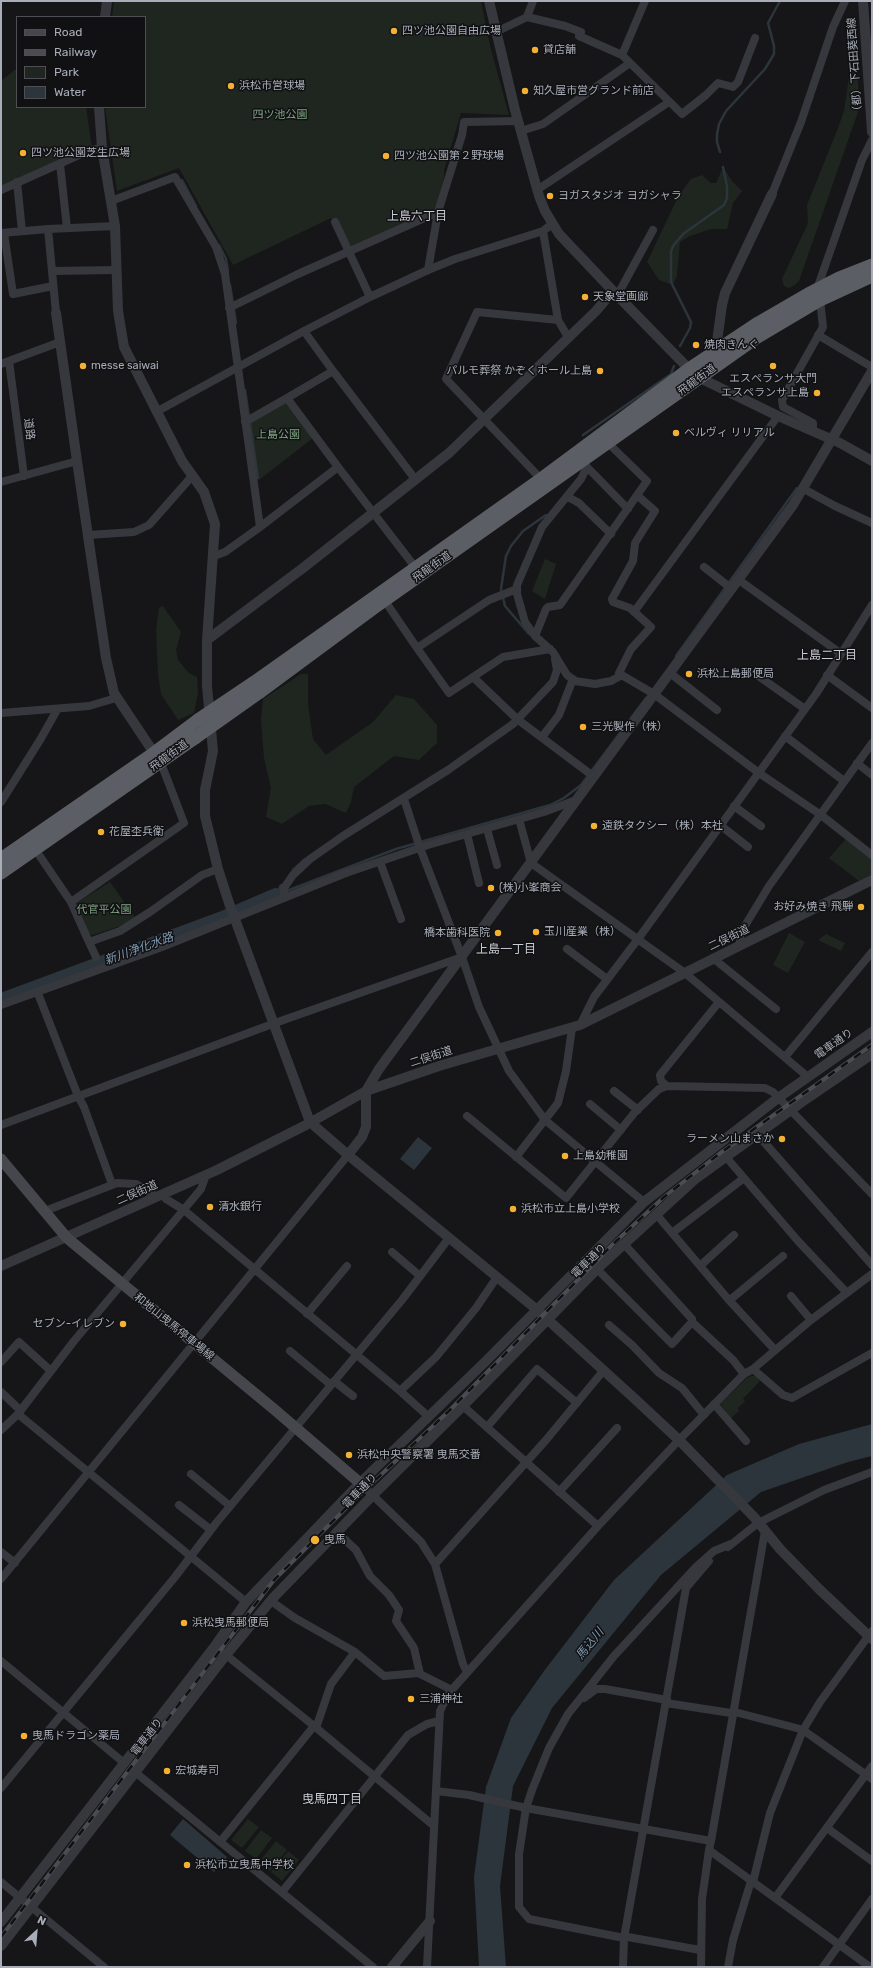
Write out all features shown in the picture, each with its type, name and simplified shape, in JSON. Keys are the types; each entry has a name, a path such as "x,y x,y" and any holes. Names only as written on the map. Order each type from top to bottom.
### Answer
{"highway":[{"name":"飛龍街道","path":"1,859 157,758 195,738 256,688 415,567 541,479 689,369 715,354 758,323 819,294 872,265"},
{"name":"飛龍街道","path":"1,873 157,758 198,720 256,688 585,464 608,443 819,294 872,276"}],"main road":[{"name":"和地山曳馬停車場線","path":"1,1159 67,1238 360,1483"}],"street":[{"path":"105,16 107,1"},
{"path":"490,1 519,126 537,190 552,224 615,294 689,369 700,378 778,416 840,443 872,461"},
{"path":"527,18 533,1"},
{"path":"622,55 645,1"},
{"path":"714,367 722,305 725,293 772,194 801,122 833,27 845,1"},
{"name":"（都）下石田葵西線","path":"863,1 872,132"},
{"path":"496,32 527,18 565,26 581,32 579,36 622,55 668,102 682,114 706,95 718,83 733,87 738,82 755,38"},
{"path":"428,270 438,212 462,135 464,122 519,126 543,124 630,63"},
{"path":"537,190 668,102"},
{"path":"99,108 98,122 116,226 118,311 124,347 182,461 204,492 215,524 214,556 207,640 207,686 213,751 205,790 205,816 218,869 257,980 275,1024 310,1122 348,1156 536,1308 604,1370 679,1440 819,1589 871,1636 820,1702 803,1731 770,1813 752,1882 732,1940 728,1967"},
{"path":"813,431 813,423 783,406 782,400 818,335 823,323 819,294 862,160 872,140"},
{"path":"1,190 90,150 102,148"},
{"path":"60,164 67,228"},
{"path":"111,201 175,177 219,253 233,307 260,526"},
{"path":"17,182 22,231"},
{"path":"233,307 298,274 438,212"},
{"path":"336,222 370,297"},
{"path":"156,412 304,331 370,297 455,259 543,231 552,224"},
{"path":"53,286 13,294 3,233 48,229 116,226"},
{"path":"48,229 60,342 106,658 114,693 157,758 184,823 71,902"},
{"path":"207,640 449,453 568,337 615,294 653,230"},
{"path":"543,231 558,320 568,337"},
{"path":"52,271 117,270"},
{"path":"541,479 446,379 477,312 558,320"},
{"path":"304,331 416,479"},
{"path":"818,335 872,367"},
{"path":"1,364 60,342"},
{"name":"道路","path":"9,361 24,476"},
{"path":"248,420 334,371"},
{"path":"1,1579 362,1137 366,1127 366,1091 576,800 591,774 651,692 670,673 728,586 739,580 804,488 872,371"},
{"path":"287,398 415,567"},
{"path":"634,612 778,416"},
{"path":"535,636 548,607 560,605 638,496 647,481 608,443"},
{"path":"1,482 77,461"},
{"path":"585,464 580,483 542,527 522,571 517,589 525,622 535,636 552,651 567,675 573,679 584,683 595,684 611,681 619,676 625,677 651,692 758,773 821,816 872,855"},
{"path":"585,464 628,509"},
{"path":"214,556 225,552 338,467"},
{"path":"88,535 134,532 150,525 193,475"},
{"path":"804,488 835,506 872,523"},
{"path":"619,676 619,673 631,649 651,627 626,606 613,602 612,599 633,561 635,544 655,511 638,496"},
{"path":"568,497 579,503 611,534"},
{"path":"704,567 728,586"},
{"path":"739,580 840,653"},
{"path":"417,648 488,600 502,593 517,589"},
{"path":"385,601 449,693 503,657 552,651"},
{"path":"516,1157 558,1103 576,1026 594,997 638,939 805,709 872,605"},
{"path":"284,894 293,875 310,859 343,836 448,770 517,719 552,682 557,670 552,651"},
{"path":"670,673 718,710"},
{"path":"757,674 805,709"},
{"path":"827,675 872,708"},
{"path":"473,677 517,719 591,774"},
{"path":"542,737 559,715 573,679"},
{"path":"1,713 57,710 89,706 116,698"},
{"path":"1,802 57,710"},
{"path":"785,736 824,764 844,781"},
{"path":"740,946 740,934 779,871 821,816 844,781 872,744"},
{"path":"857,763 872,775"},
{"path":"404,799 419,845 462,957 479,1007 509,1070 545,1120 644,1202"},
{"path":"1,1005 284,894 380,862 419,845 487,829 576,800"},
{"path":"734,806 761,826"},
{"path":"519,819 531,863 685,973 808,1077"},
{"path":"720,825 748,847"},
{"path":"487,829 497,865"},
{"path":"467,834 479,883"},
{"path":"35,848 71,902 96,957"},
{"path":"380,862 401,919"},
{"path":"89,942 120,930 150,912 202,875 218,869"},
{"name":"二俣街道","path":"1,1266 67,1238 206,1174 310,1122 366,1091 439,1066 576,1026 872,880"},
{"path":"567,949 608,978"},
{"path":"785,1057 872,952"},
{"path":"1,1125 462,957"},
{"path":"714,959 776,1009"},
{"path":"37,991 78,1096 84,1107 112,1184"},
{"path":"666,1086 661,1081 660,1075 719,1002"},
{"name":"電車通り","path":"1,1922 123,1762 215,1646 246,1602 360,1483 429,1417 536,1308 644,1202 778,1098 872,1032"},
{"name":"電車通り","path":"1,1946 135,1772 271,1601 373,1494 463,1406 597,1269 694,1180 790,1110 872,1054"},
{"path":"467,1116 566,1198 638,1110 659,1089 666,1086 765,1088 773,1092 872,1194"},
{"path":"614,1090 638,1110"},
{"path":"590,1104 621,1130"},
{"path":"757,1134 872,1265"},
{"path":"726,1157 798,1241 846,1293"},
{"path":"1,1430 19,1412 201,1189 206,1174"},
{"path":"672,1233 744,1178"},
{"path":"44,1210 112,1184 136,1184 166,1199 184,1210 429,1417"},
{"path":"656,1214 774,1349"},
{"path":"700,1266 734,1235"},
{"path":"1,1788 191,1556 230,1506 333,1383 449,1238"},
{"path":"624,1244 692,1319 692,1322 732,1360 744,1374"},
{"path":"392,1252 420,1276"},
{"path":"730,1300 783,1256"},
{"path":"307,1314 347,1266"},
{"path":"597,1269 672,1344 692,1322"},
{"path":"427,1967 439,1721 440,1711 452,1690 598,1526 744,1374 753,1369 774,1349 872,1274"},
{"path":"400,1391 436,1357 476,1308 497,1277"},
{"path":"792,1296 811,1320"},
{"path":"609,1325 632,1345 659,1373 682,1388 704,1415"},
{"path":"1,1362 19,1342 51,1371"},
{"path":"290,1351 353,1396"},
{"path":"753,1369 783,1395 792,1398 872,1353"},
{"path":"487,1427 537,1369 577,1403"},
{"path":"435,1564 526,1462 604,1370"},
{"path":"1,1392 19,1412 246,1602"},
{"path":"714,1404 746,1441"},
{"path":"463,1406 598,1526"},
{"path":"560,1492 617,1428"},
{"path":"623,1967 624,1938 642,1829 686,1588 709,1562 759,1524 824,1490 872,1472"},
{"path":"191,1474 230,1506"},
{"path":"360,1483 422,1542 435,1564 463,1664 467,1672"},
{"path":"179,1504 211,1530"},
{"path":"702,1966 700,1950 702,1900 709,1850 735,1712 759,1524"},
{"path":"341,1536 356,1550 370,1576 389,1595 399,1610 396,1621 414,1648 419,1672"},
{"path":"700,1950 628,1937 624,1938 532,1920 522,1913 519,1907 519,1854 525,1807 549,1748 577,1701 614,1656 696,1567 714,1551 731,1544"},
{"path":"1,1552 15,1562"},
{"path":"271,1601 295,1618 355,1652 384,1676 419,1672 452,1690"},
{"path":"215,1646 434,1826"},
{"path":"220,1842 315,1727 331,1684 355,1652"},
{"path":"1,1661 123,1762"},
{"path":"577,1701 600,1688 666,1702 730,1713 735,1712 800,1729 869,1777"},
{"path":"282,1892 408,1735 427,1724 439,1721"},
{"path":"775,1898 827,1828 869,1777 872,1766"},
{"path":"135,1772 373,1967"},
{"path":"436,1791 469,1795 525,1807 711,1841"},
{"path":"827,1828 872,1861"},
{"path":"709,1850 870,1967"},
{"path":"1,1882 104,1967"},
{"path":"823,1967 872,1899"},
{"path":"392,1967 430,1921"}],"green space":[{"name":"四ツ池公園","path":"114,1 481,1 490,46 509,115 461,113 444,170 444,177 437,206 430,212 347,248 331,218 233,265 179,168 117,191 105,108 146,108 146,16 112,16"},
{"path":"16,69 16,108 86,108 92,148 1,186 1,81"},
{"path":"857,71 860,106 799,281 789,288 784,286 782,279 808,223 807,205 844,111 849,77 851,72"},
{"path":"723,167 732,181 742,191 733,203 727,229 711,229 690,236 680,242 677,275 673,285 659,280 647,262 678,197 691,179 702,175 711,183 716,183"},
{"name":"上島公園","path":"284,403 288,404 313,438 259,480 249,424"},
{"path":"545,559 556,564 545,599 532,591"},
{"path":"163,606 181,632 176,650 178,660 189,673 197,677 198,693 194,713 178,720 161,694 158,674 156,630 159,608"},
{"path":"301,674 308,674 308,705 313,739 326,755 373,722 396,695 414,699 437,725 437,743 419,760 394,756 354,787 351,802 346,813 325,804 309,806 282,824 266,817 271,788 264,758 261,720 263,699"},
{"path":"846,839 872,859 872,874 859,881 829,858"},
{"name":"代官平公園","path":"110,882 135,917 120,926 93,935 89,934 77,906 78,902"},
{"path":"789,933 805,942 788,973 773,965"},
{"path":"826,934 845,943 841,951 818,940"},
{"path":"751,1376 756,1376 760,1381 743,1399 745,1401 738,1408 739,1411 731,1418 720,1404"},
{"path":"248,1819 259,1827 242,1848 231,1840"},
{"path":"261,1830 272,1838 256,1859 245,1851"},
{"path":"276,1841 287,1850 270,1871 259,1862"},
{"path":"288,1851 299,1860 282,1881 271,1872"}],"water":[{"path":"418,1137 432,1148 414,1170 400,1159"},
{"name":"馬込川","path":"872,1424 872,1456 848,1462 761,1492 661,1575 552,1708 513,1786 500,1886 506,1967 479,1967 474,1877 486,1787 511,1718 544,1671 614,1580 727,1475 799,1444"},
{"path":"183,1819 227,1857 214,1872 170,1835"}],"waterway":[{"path":"720,152 717,142 717,134 719,124 726,111 765,69 774,54 774,46 768,23 780,1"},
{"path":"680,346 690,328 691,322 671,282 671,252 673,246 683,234 724,205 727,198 727,186 723,167"},
{"path":"182,180 196,206"},
{"path":"219,245 226,259 228,272"},
{"path":"230,285 236,323"},
{"path":"583,435 671,374 674,366"},
{"path":"245,390 258,478"},
{"path":"676,656 797,488"},
{"path":"529,634 505,606 501,589 506,556 511,546 523,531 546,515"},
{"path":"276,895 396,849 550,805 564,798 581,785 646,698"},
{"path":"293,870 305,859"},
{"path":"276,895 281,885"},
{"name":"新川浄化水路","path":"1,1000 225,917 276,895"}],"railway":[{"path":"1,1937 274,1580 352,1502 450,1410 612,1245 664,1197 719,1154 872,1045"}],"place":[{"name":"四ツ池公園自由広場","path":"394,31"},
{"name":"貸店舗","path":"535,50"},
{"name":"浜松市営球場","path":"231,86"},
{"name":"知久屋市営グランド前店","path":"525,91"},
{"name":"四ツ池公園芝生広場","path":"23,153"},
{"name":"四ツ池公園第２野球場","path":"386,156"},
{"name":"ヨガスタジオ ヨガシャラ","path":"550,196"},
{"name":"天象堂画廊","path":"585,297"},
{"name":"焼肉きんぐ","path":"696,345"},
{"name":"messe saiwai","path":"83,366"},
{"name":"エスペランサ大門","path":"773,366"},
{"name":"パルモ葬祭 かぞくホール上島","path":"600,371"},
{"name":"エスペランサ上島","path":"817,393"},
{"name":"ベルヴィ リリアル","path":"676,433"},
{"name":"浜松上島郵便局","path":"689,674"},
{"name":"三光製作（株）","path":"583,727"},
{"name":"遠鉄タクシー（株）本社","path":"594,826"},
{"name":"花屋杢兵衛","path":"101,832"},
{"name":"(株)小峯商会","path":"491,888"},
{"name":"お好み焼き 飛騨","path":"861,907"},
{"name":"玉川産業（株）","path":"536,932"},
{"name":"橋本歯科医院","path":"498,933"},
{"name":"ラーメン山まさか","path":"782,1139"},
{"name":"上島幼稚園","path":"565,1156"},
{"name":"清水銀行","path":"210,1207"},
{"name":"浜松市立上島小学校","path":"513,1209"},
{"name":"セブン-イレブン","path":"123,1324"},
{"name":"浜松中央警察署 曳馬交番","path":"349,1455"},
{"name":"曳馬","path":"315,1540"},
{"name":"浜松曳馬郵便局","path":"184,1623"},
{"name":"三浦神社","path":"411,1699"},
{"name":"曳馬ドラゴン薬局","path":"24,1736"},
{"name":"宏城寿司","path":"167,1771"},
{"name":"浜松市立曳馬中学校","path":"187,1865"}],"district":[{"name":"上島六丁目","path":"417,217"},
{"name":"上島二丁目","path":"827,656"},
{"name":"上島一丁目","path":"506,950"},
{"name":"曳馬四丁目","path":"332,1800"}]}
